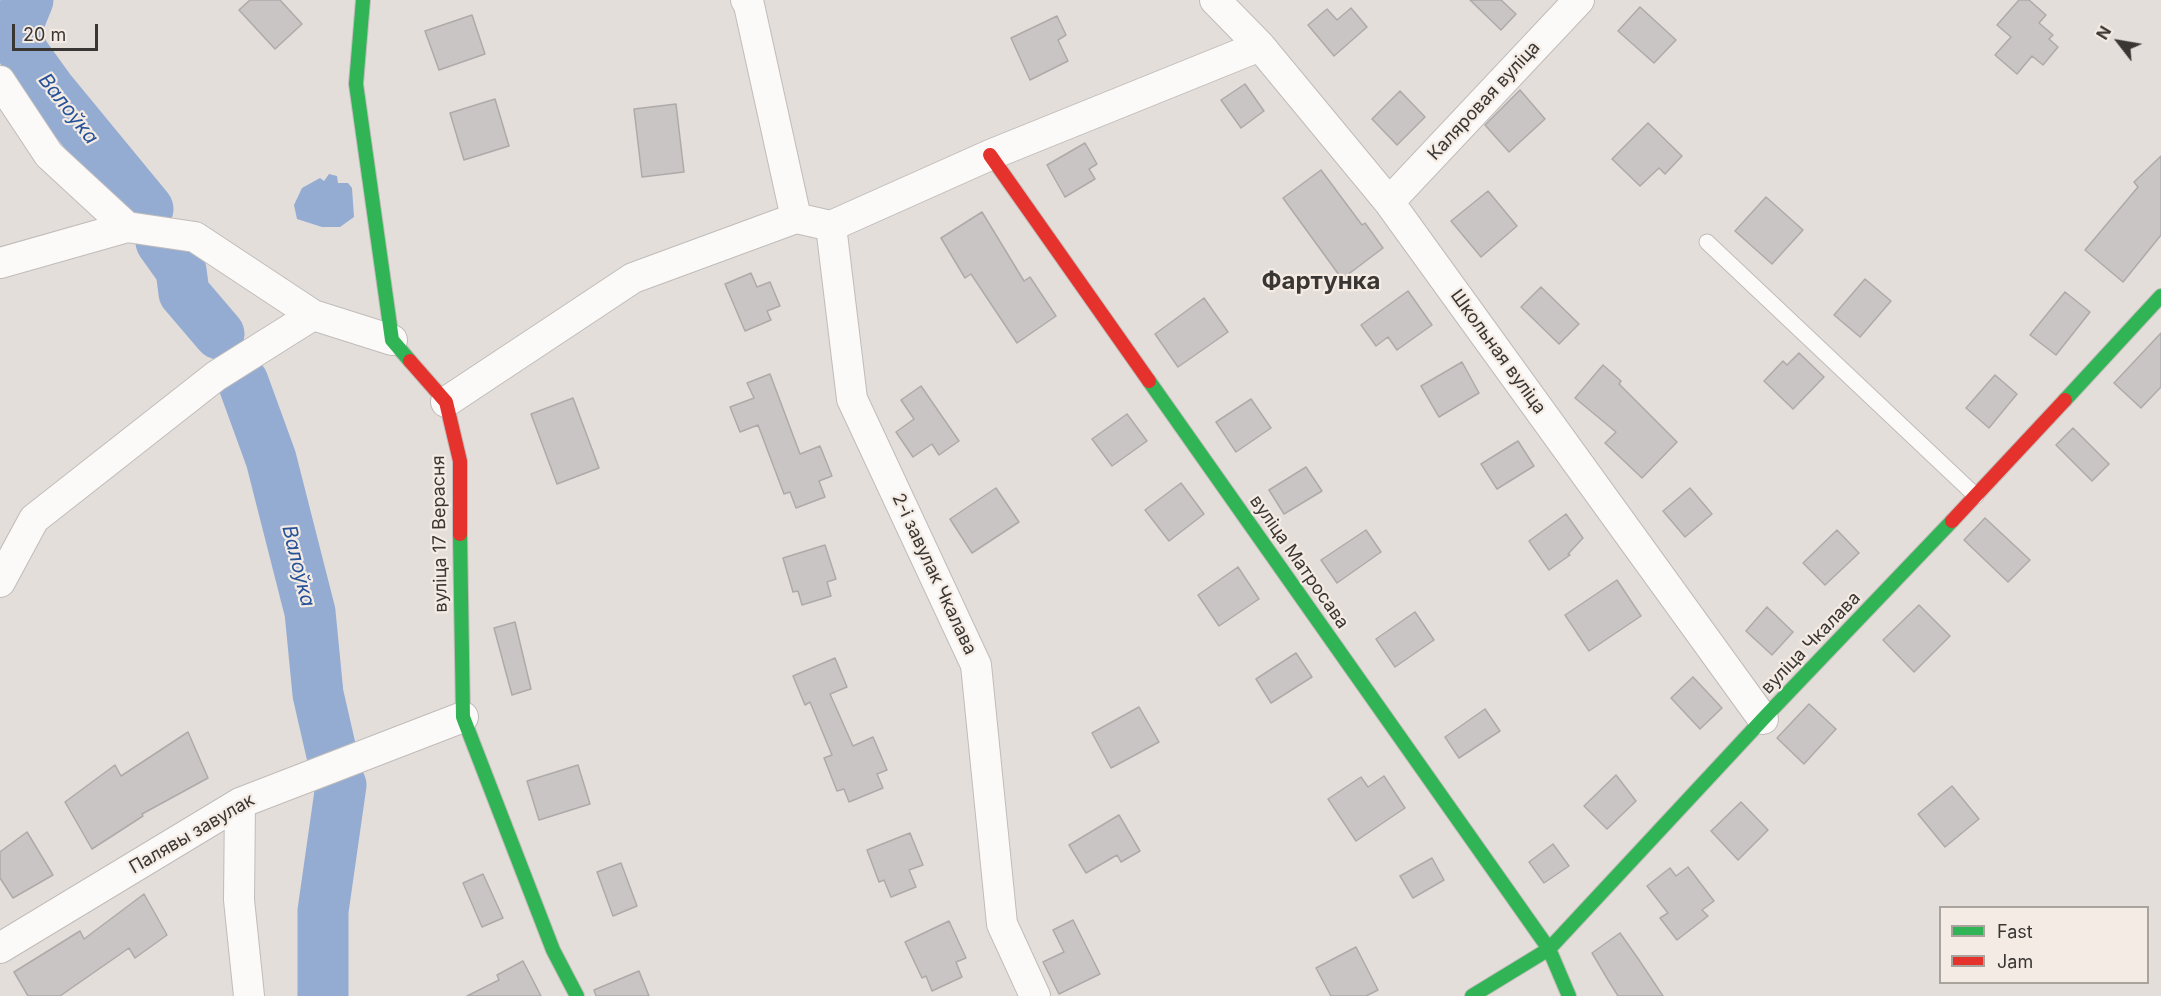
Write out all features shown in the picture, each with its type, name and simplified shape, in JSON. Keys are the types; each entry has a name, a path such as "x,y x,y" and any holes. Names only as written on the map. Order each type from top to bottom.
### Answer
{"street":[{"path":"0,263 127,227 195,237 313,315 392,340 356,84 363,0"},
{"path":"746,0 749,5 796,218"},
{"name":"Школьная вуліца","path":"1215,0 1260,46 1389,202 1763,719"},
{"name":"Каляровая вуліца","path":"1389,202 1578,0"},
{"path":"446,402 633,278 796,218 831,226 990,155 1260,46"},
{"path":"0,81 49,155 127,227"},
{"name":"вуліца Матросава","path":"990,155 1549,949 1569,996"},
{"name":"2-і завулак Чкалава","path":"831,226 852,399 976,665 1002,924 1035,996"},
{"name":"вуліца Чкалава","path":"1472,996 1549,949 2161,296"},
{"path":"0,582 34,519 216,376 313,315"},
{"name":"вуліца 17 Верасня","path":"392,340 446,402 460,461 460,618 463,717 554,950 578,996"},
{"name":"Палявы завулак","path":"0,948 240,803 463,717"},
{"path":"240,803 240,900 249,996"}],"lane":[{"path":"1707,242 1976,496"}],"water":[{"path":"329,174 337,176 338,183 348,183 352,188 354,217 340,227 322,227 297,219 294,205 302,188 320,178 324,181"}],"building":[{"path":"250,0 280,0 302,24 275,49 239,10"},
{"path":"1470,0 1501,0 1516,14 1501,30"},
{"path":"2019,0 2029,0 2046,15 2039,23 2053,35 2049,39 2058,47 2043,65 2032,56 2017,74 1995,55 2011,37 1997,25"},
{"path":"1640,7 1676,40 1654,63 1618,31"},
{"path":"1351,8 1367,27 1334,56 1308,25 1327,9 1337,20"},
{"path":"472,15 485,54 439,70 425,31"},
{"path":"1057,16 1066,35 1058,40 1068,61 1030,80 1011,38"},
{"path":"1245,84 1264,111 1241,128 1221,100"},
{"path":"1520,90 1545,119 1509,152 1485,125"},
{"path":"1400,91 1425,117 1397,145 1372,119"},
{"path":"495,99 509,146 464,160 450,113"},
{"path":"676,104 684,172 642,177 634,109"},
{"path":"1648,123 1682,156 1665,174 1659,168 1640,186 1612,159"},
{"path":"1085,143 1097,164 1089,169 1095,179 1065,197 1047,165"},
{"path":"2161,156 2161,235 2123,282 2085,250 2138,187 2134,182"},
{"path":"1321,170 1362,225 1365,223 1383,248 1342,279 1283,198"},
{"path":"1488,191 1517,226 1481,257 1451,221"},
{"path":"1766,197 1803,230 1772,264 1735,231"},
{"path":"982,212 1024,281 1030,277 1056,316 1017,343 971,274 965,278 941,238"},
{"path":"751,273 757,287 770,282 780,306 767,311 771,320 745,331 725,284"},
{"path":"1865,279 1891,301 1860,337 1834,315"},
{"path":"1541,287 1579,324 1559,344 1521,307"},
{"path":"1408,291 1432,325 1397,350 1388,337 1376,346 1361,325"},
{"path":"2065,292 2090,312 2056,355 2030,335"},
{"path":"1204,298 1228,332 1178,367 1155,334"},
{"path":"2161,333 2161,387 2141,408 2114,383"},
{"path":"1799,353 1824,377 1793,409 1764,381 1783,361 1787,365"},
{"path":"1462,362 1479,393 1439,417 1421,386"},
{"path":"1603,365 1621,381 1619,384 1677,442 1642,478 1605,443 1616,432 1575,398"},
{"path":"770,374 800,454 820,446 832,476 819,481 825,497 796,508 790,492 784,494 758,425 740,432 730,407 754,398 747,383"},
{"path":"1995,375 2017,394 1989,428 1966,408"},
{"path":"921,386 959,441 939,455 932,444 913,457 896,432 914,419 901,400"},
{"path":"573,398 599,468 557,484 531,414"},
{"path":"1251,399 1271,428 1236,452 1216,422"},
{"path":"1127,414 1147,441 1112,466 1092,439"},
{"path":"2073,428 2109,464 2092,481 2056,445"},
{"path":"1518,441 1534,466 1497,489 1481,464"},
{"path":"1306,467 1322,491 1284,514 1269,490"},
{"path":"1181,483 1204,514 1169,541 1145,510"},
{"path":"996,488 1019,522 972,553 950,519"},
{"path":"1690,488 1712,514 1685,537 1663,511"},
{"path":"1566,514 1583,538 1568,554 1570,555 1549,570 1529,541"},
{"path":"1985,518 2030,560 2008,582 1964,540"},
{"path":"1366,530 1381,552 1337,583 1321,560"},
{"path":"1837,530 1859,553 1825,585 1803,563"},
{"path":"825,545 836,579 827,582 831,596 802,605 798,591 793,592 783,558"},
{"path":"1238,567 1259,599 1219,626 1198,595"},
{"path":"1617,580 1641,616 1589,651 1565,615"},
{"path":"1919,605 1950,636 1914,672 1883,640"},
{"path":"1767,607 1793,632 1772,655 1746,631"},
{"path":"1415,612 1434,640 1395,667 1376,639"},
{"path":"515,622 531,689 512,695 494,628"},
{"path":"1296,653 1312,677 1271,703 1256,679"},
{"path":"835,658 847,687 830,694 853,746 873,737 887,770 877,774 883,788 849,802 844,789 837,791 824,758 832,755 810,702 805,705 793,676"},
{"path":"1693,677 1722,708 1700,729 1671,698"},
{"path":"1809,704 1836,729 1804,764 1777,738"},
{"path":"1139,707 1159,742 1111,768 1092,733"},
{"path":"1485,709 1500,731 1459,758 1445,737"},
{"path":"188,732 208,778 142,814 143,816 92,849 65,802 115,765 121,776"},
{"path":"578,765 590,804 539,820 527,781"},
{"path":"1616,775 1636,801 1607,829 1584,806"},
{"path":"1384,776 1405,808 1356,841 1328,799 1361,777 1368,787"},
{"path":"1952,786 1979,819 1945,847 1918,814"},
{"path":"1741,802 1768,830 1738,860 1711,831"},
{"path":"1119,815 1140,851 1121,862 1117,855 1086,873 1069,845"},
{"path":"27,832 53,875 13,898 0,878 0,852"},
{"path":"910,833 923,865 909,870 916,887 891,897 884,880 879,882 867,850"},
{"path":"1553,844 1569,866 1544,883 1529,862"},
{"path":"1432,858 1444,880 1413,898 1400,876"},
{"path":"621,863 637,906 613,916 597,872"},
{"path":"1688,867 1714,901 1702,910 1708,916 1677,940 1660,918 1668,913 1647,886 1670,868 1676,876"},
{"path":"483,874 503,918 482,927 463,883"},
{"path":"144,894 167,935 135,958 129,948 60,996 28,996 14,972 80,931 84,939"},
{"path":"1073,920 1100,974 1059,994 1043,962 1064,952 1053,930"},
{"path":"949,921 966,958 956,962 962,977 932,991 926,976 922,978 905,942"},
{"path":"1620,933 1663,996 1618,996 1592,953"},
{"path":"1356,947 1378,990 1366,996 1331,996 1316,968"},
{"path":"523,961 541,996 467,996 499,980 497,975"},
{"path":"639,971 649,996 596,996 594,990"}],"waterway":[{"name":"Валоўка","path":"28,0 15,32 24,54 50,90 148,209"},
{"name":"Валоўка","path":"161,242 181,270 184,293 219,334"},
{"name":"Валоўка","path":"243,382 271,459 310,612 318,694 332,755"},
{"name":"Валоўка","path":"323,996 323,911 341,785"}],"traffic: fast":[{"path":"363,0 356,84 392,340 410,361"},
{"path":"2065,400 2161,296"},
{"path":"1149,381 1549,949 1569,996"},
{"path":"1472,996 1549,949 1763,719 1952,521"},
{"path":"460,534 463,717 553,950 577,996"}],"traffic: jam":[{"path":"990,155 1149,381"},
{"path":"410,361 446,402 460,461 460,534"},
{"path":"1952,521 2065,400"}],"district":[{"name":"Фартунка","path":"1321,282"}]}
